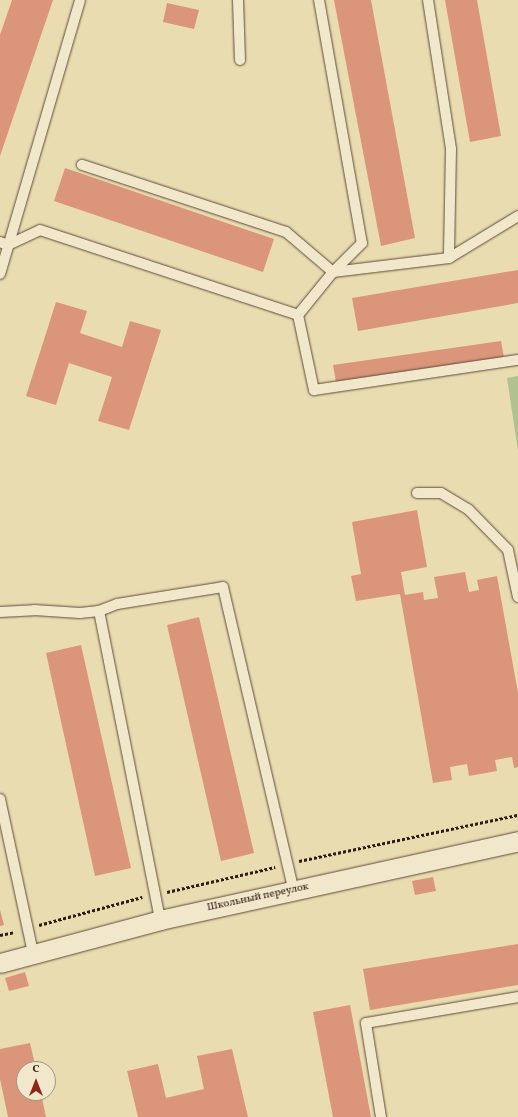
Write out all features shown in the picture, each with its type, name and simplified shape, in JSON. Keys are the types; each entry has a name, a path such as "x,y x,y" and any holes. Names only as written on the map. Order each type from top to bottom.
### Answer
{"street":[{"name":"Школьный переулок","path":"0,963 160,920 518,841"}],"lane":[{"path":"0,274 4,244 80,0"},
{"path":"238,0 240,60"},
{"path":"298,315 332,272 362,243 319,0"},
{"path":"428,0 451,149 449,258"},
{"path":"82,165 286,232 332,272 449,258 518,216"},
{"path":"4,244 40,230 298,315"},
{"path":"298,315 314,390 518,360"},
{"path":"417,493 441,493 468,509 478,519 508,550 518,597"},
{"path":"0,612 34,610 80,613 99,611 118,604 223,586 294,890"},
{"path":"99,611 160,920"},
{"path":"0,799 33,953"},
{"path":"381,1117 366,1022 518,997"}],"path":[{"path":"0,935 155,894 518,815"}],"green space":[{"path":"518,376 518,451 507,378"}],"building":[{"path":"12,0 53,0 0,156 0,35"},
{"path":"334,0 371,0 415,238 381,246"},
{"path":"445,0 477,0 501,136 470,142"},
{"path":"167,3 199,10 194,29 163,22"},
{"path":"65,168 274,239 263,272 54,201"},
{"path":"518,270 518,303 358,331 352,298"},
{"path":"56,302 87,311 80,333 122,347 130,321 161,330 129,430 98,421 112,377 69,363 56,405 26,396"},
{"path":"501,341 504,358 336,382 333,365"},
{"path":"417,510 427,567 401,572 405,595 423,592 424,600 438,598 434,577 465,572 469,592 479,590 477,580 497,576 518,693 518,767 514,768 512,757 495,760 497,771 469,776 467,764 450,767 452,780 433,783 400,594 356,601 351,576 361,574 352,522"},
{"path":"199,617 254,853 221,861 167,625"},
{"path":"81,645 131,868 95,876 46,653"},
{"path":"433,877 436,891 415,895 412,881"},
{"path":"0,910 4,925 0,926"},
{"path":"518,944 518,985 370,1010 363,969"},
{"path":"25,972 29,986 9,991 5,978"},
{"path":"350,1005 371,1117 333,1117 313,1012"},
{"path":"30,1043 34,1061 16,1061 16,1101 43,1101 46,1117 8,1117 0,1079 0,1049"},
{"path":"232,1049 248,1117 138,1117 127,1071 158,1064 166,1098 204,1089 197,1056"}]}
